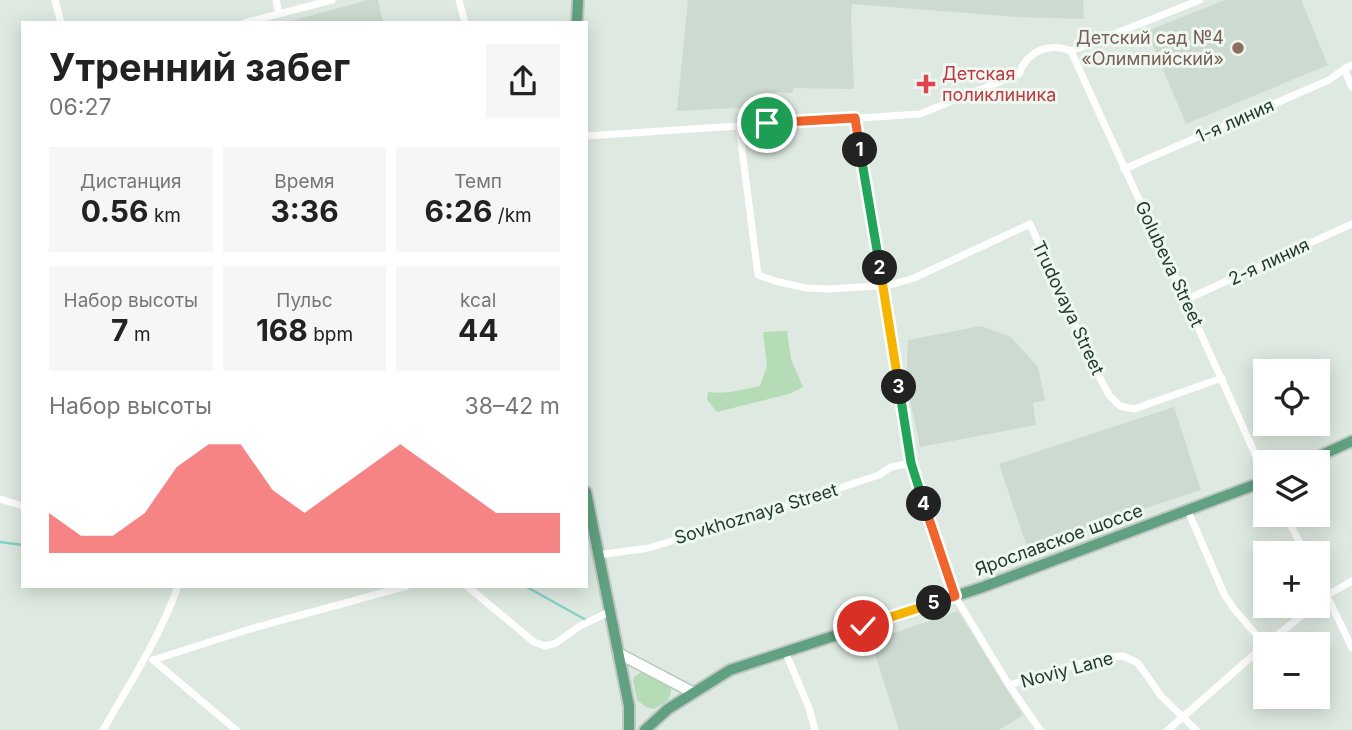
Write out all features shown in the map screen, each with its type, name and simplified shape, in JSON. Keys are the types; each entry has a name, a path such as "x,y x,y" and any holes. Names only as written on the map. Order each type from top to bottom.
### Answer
{"main road":[{"path":"577,21 578,0"},
{"path":"1330,451 1352,441"},
{"name":"Ярославское шоссе","path":"645,730 667,709 730,670 955,596 1188,511 1253,484"},
{"path":"588,502 629,706 629,730"},
{"path":"618,653 692,692"}],"street":[{"path":"55,0 60,21"},
{"path":"276,0 279,14"},
{"path":"252,21 332,0"},
{"path":"459,0 464,21"},
{"path":"588,136 904,116 928,111 1019,74 1025,61 1038,52 1054,47 1072,51 1200,0"},
{"name":"Golubeva Street","path":"1072,51 1253,451"},
{"name":"1-я линия","path":"1124,169 1329,80 1352,65"},
{"path":"1344,69 1352,87"},
{"path":"855,118 911,463 955,596 1040,730"},
{"name":"Trudovaya Street","path":"740,126 758,275 806,288 830,289 902,283 1030,224 1094,367 1109,395 1120,406 1133,409 1222,378"},
{"name":"2-я линия","path":"1185,300 1352,224"},
{"name":"Sovkhoznaya Street","path":"598,555 649,548 879,475 891,467 911,463"},
{"path":"0,499 21,505"},
{"path":"1188,511 1225,596 1255,632"},
{"path":"1330,594 1352,581"},
{"path":"103,730 150,657 177,588"},
{"path":"150,657 400,588"},
{"path":"469,588 534,642 545,646 556,643 580,626 609,612"},
{"path":"1330,599 1352,648"},
{"path":"1281,632 1298,618"},
{"path":"785,651 809,708 815,730"},
{"path":"1168,730 1253,655"},
{"name":"Noviy Lane","path":"1009,685 1102,657 1123,656 1138,663 1161,696 1196,730"},
{"path":"150,657 236,730"}],"shaded area":[{"path":"368,0 378,0 383,21 291,21"},
{"path":"688,0 1083,0 1084,19 1017,17 852,4 854,89 793,88 793,93 775,92 773,106 677,111"},
{"name":"Детский сад №4 «Олимпийский»","path":"1225,0 1301,0 1328,65 1186,124 1147,31"},
{"path":"981,326 1011,337 1038,367 1045,400 1033,403 1036,425 920,447 907,386 908,340"},
{"path":"1174,407 1201,490 1027,547 999,464"},
{"path":"958,611 1023,715 999,730 899,730 871,641"}],"green space":[{"path":"787,331 791,359 803,387 789,394 717,412 707,400 708,392 728,392 760,386 767,366 763,332"},
{"path":"641,672 670,686 671,694 665,703 654,709 637,700 633,681"}],"waterway":[{"path":"0,542 21,545"},
{"path":"529,588 586,620"}],"place":[{"name":"Детский сад №4 «Олимпийский»","path":"1238,48"},
{"name":"Детская поликлиника","path":"926,84"}],"route":[{"path":"767,123 855,118 911,463 955,596 863,626"}]}
